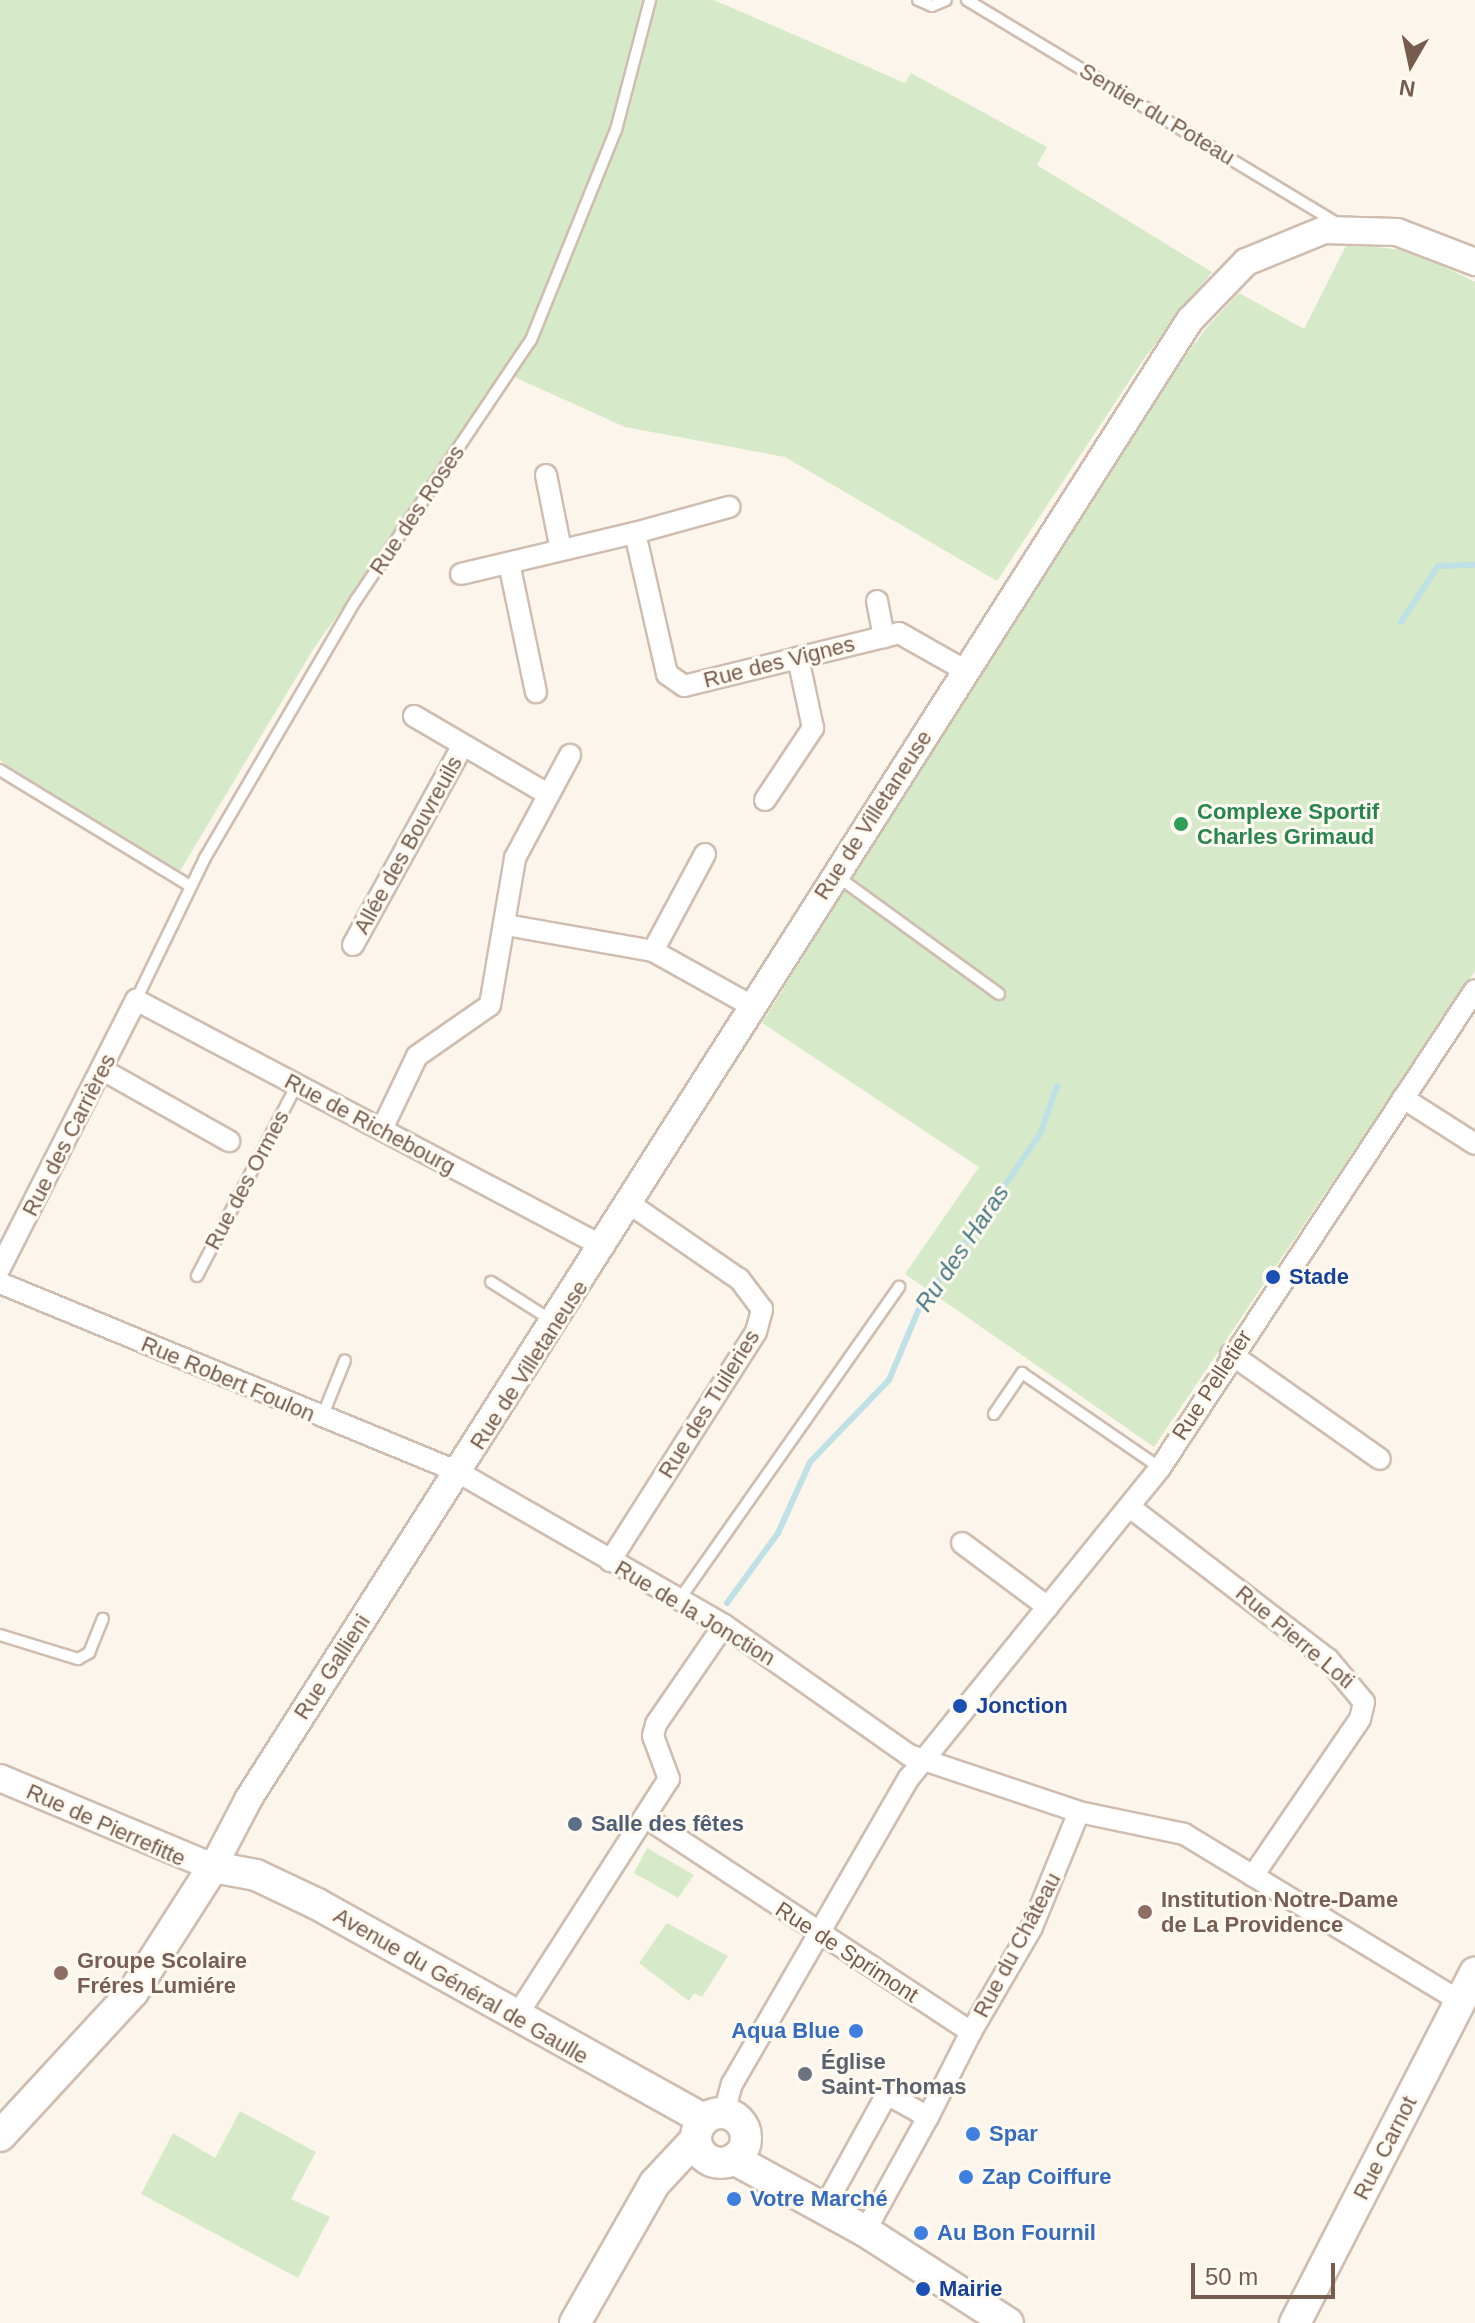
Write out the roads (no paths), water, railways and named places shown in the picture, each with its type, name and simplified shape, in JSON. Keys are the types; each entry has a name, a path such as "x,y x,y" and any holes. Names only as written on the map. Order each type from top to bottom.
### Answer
{"main road":[{"name":"Avenue du Général de Gaulle","path":"213,1867 256,1875 317,1904 516,2017 865,2231 1008,2323"},
{"path":"0,2136 107,2026 213,1867"},
{"name":"Rue Carnot","path":"1295,2323 1475,1973"},
{"path":"575,2323 655,2183 713,2138"}],"street":[{"name":"Rue de Villetaneuse","path":"458,1472 604,1247 833,873 968,672 1152,375 1217,286 1279,243 1346,228 1417,237 1475,262"},
{"path":"546,475 561,550"},
{"path":"461,574 635,533 729,507"},
{"name":"Rue des Vignes","path":"635,533 667,674 684,686 899,633 968,672"},
{"path":"509,563 536,692"},
{"path":"877,601 884,637"},
{"path":"765,800 813,728 798,658"},
{"name":"Allée des Bouvreuils","path":"414,716 546,793"},
{"name":"Allée des Bouvreuils","path":"353,945 463,745"},
{"path":"382,1129 417,1056 490,1005 515,858 546,793 570,755"},
{"path":"653,951 705,854"},
{"path":"506,925 653,951 752,1006"},
{"name":"Rue Pelletier","path":"713,2138 732,2084 909,1778 926,1763 1160,1468 1231,1354 1475,990"},
{"name":"Rue des Carrières","path":"0,1268 136,1000"},
{"name":"Rue de Richebourg","path":"136,1000 604,1247"},
{"path":"103,1070 229,1141"},
{"path":"1403,1098 1475,1144"},
{"name":"Rue des Tuileries","path":"610,1561 756,1332 762,1309 739,1279 630,1204"},
{"name":"Rue Robert Foulon","path":"0,1283 321,1419 458,1472"},
{"path":"1231,1354 1380,1459"},
{"name":"Rue de la Jonction","path":"458,1472 724,1625 926,1763"},
{"name":"Rue Gallieni","path":"213,1867 458,1472"},
{"name":"Rue Pierre Loti","path":"1131,1508 1328,1659 1364,1702 1360,1719 1253,1876"},
{"path":"962,1543 1048,1607"},
{"path":"516,2017 669,1779 653,1736 656,1724 724,1625"},
{"path":"926,1763 1079,1812 1184,1834 1460,2001"},
{"name":"Rue de Pierrefitte","path":"0,1778 213,1867"},
{"name":"Rue du Château","path":"971,2032 1032,1927 1079,1812"},
{"name":"Rue de Sprimont","path":"645,1817 819,1935 971,2032"},
{"path":"865,2231 971,2032"},
{"path":"824,2208 887,2094 928,2117"}],"lane":[{"name":"Rue des Roses","path":"136,1000 190,886 356,600 531,340 616,130 650,0"},
{"path":"918,0 934,6 946,0"},
{"name":"Sentier du Poteau","path":"967,0 1346,228"},
{"path":"0,770 190,886"},
{"path":"833,873 999,994"},
{"name":"Rue des Ormes","path":"197,1276 297,1085"},
{"path":"491,1282 556,1323"},
{"path":"679,1600 899,1287"},
{"path":"321,1419 345,1360"},
{"path":"994,1414 1022,1373 1160,1468"},
{"path":"0,1635 78,1659 89,1653 103,1619"}],"waterway":[{"name":"Ru des Haras","path":"1401,622 1438,566 1475,565"},
{"name":"Ru des Haras","path":"727,1603 778,1533 810,1462 889,1380 918,1311 1040,1134 1057,1086"}],"place":[{"name":"Complexe Sportif Charles Grimaud","path":"1181,824"},
{"name":"Stade","path":"1273,1277"},
{"name":"Jonction","path":"960,1706"},
{"name":"Salle des fêtes","path":"575,1824"},
{"name":"Institution Notre-Dame de La Providence","path":"1145,1912"},
{"name":"Groupe Scolaire Fréres Lumiére","path":"61,1973"},
{"name":"Aqua Blue","path":"856,2031"},
{"name":"Église Saint-Thomas","path":"805,2074"},
{"name":"Spar","path":"973,2134"},
{"name":"Zap Coiffure","path":"966,2177"},
{"name":"Votre Marché","path":"734,2199"},
{"name":"Au Bon Fournil","path":"921,2233"},
{"name":"Mairie","path":"923,2289"}]}
